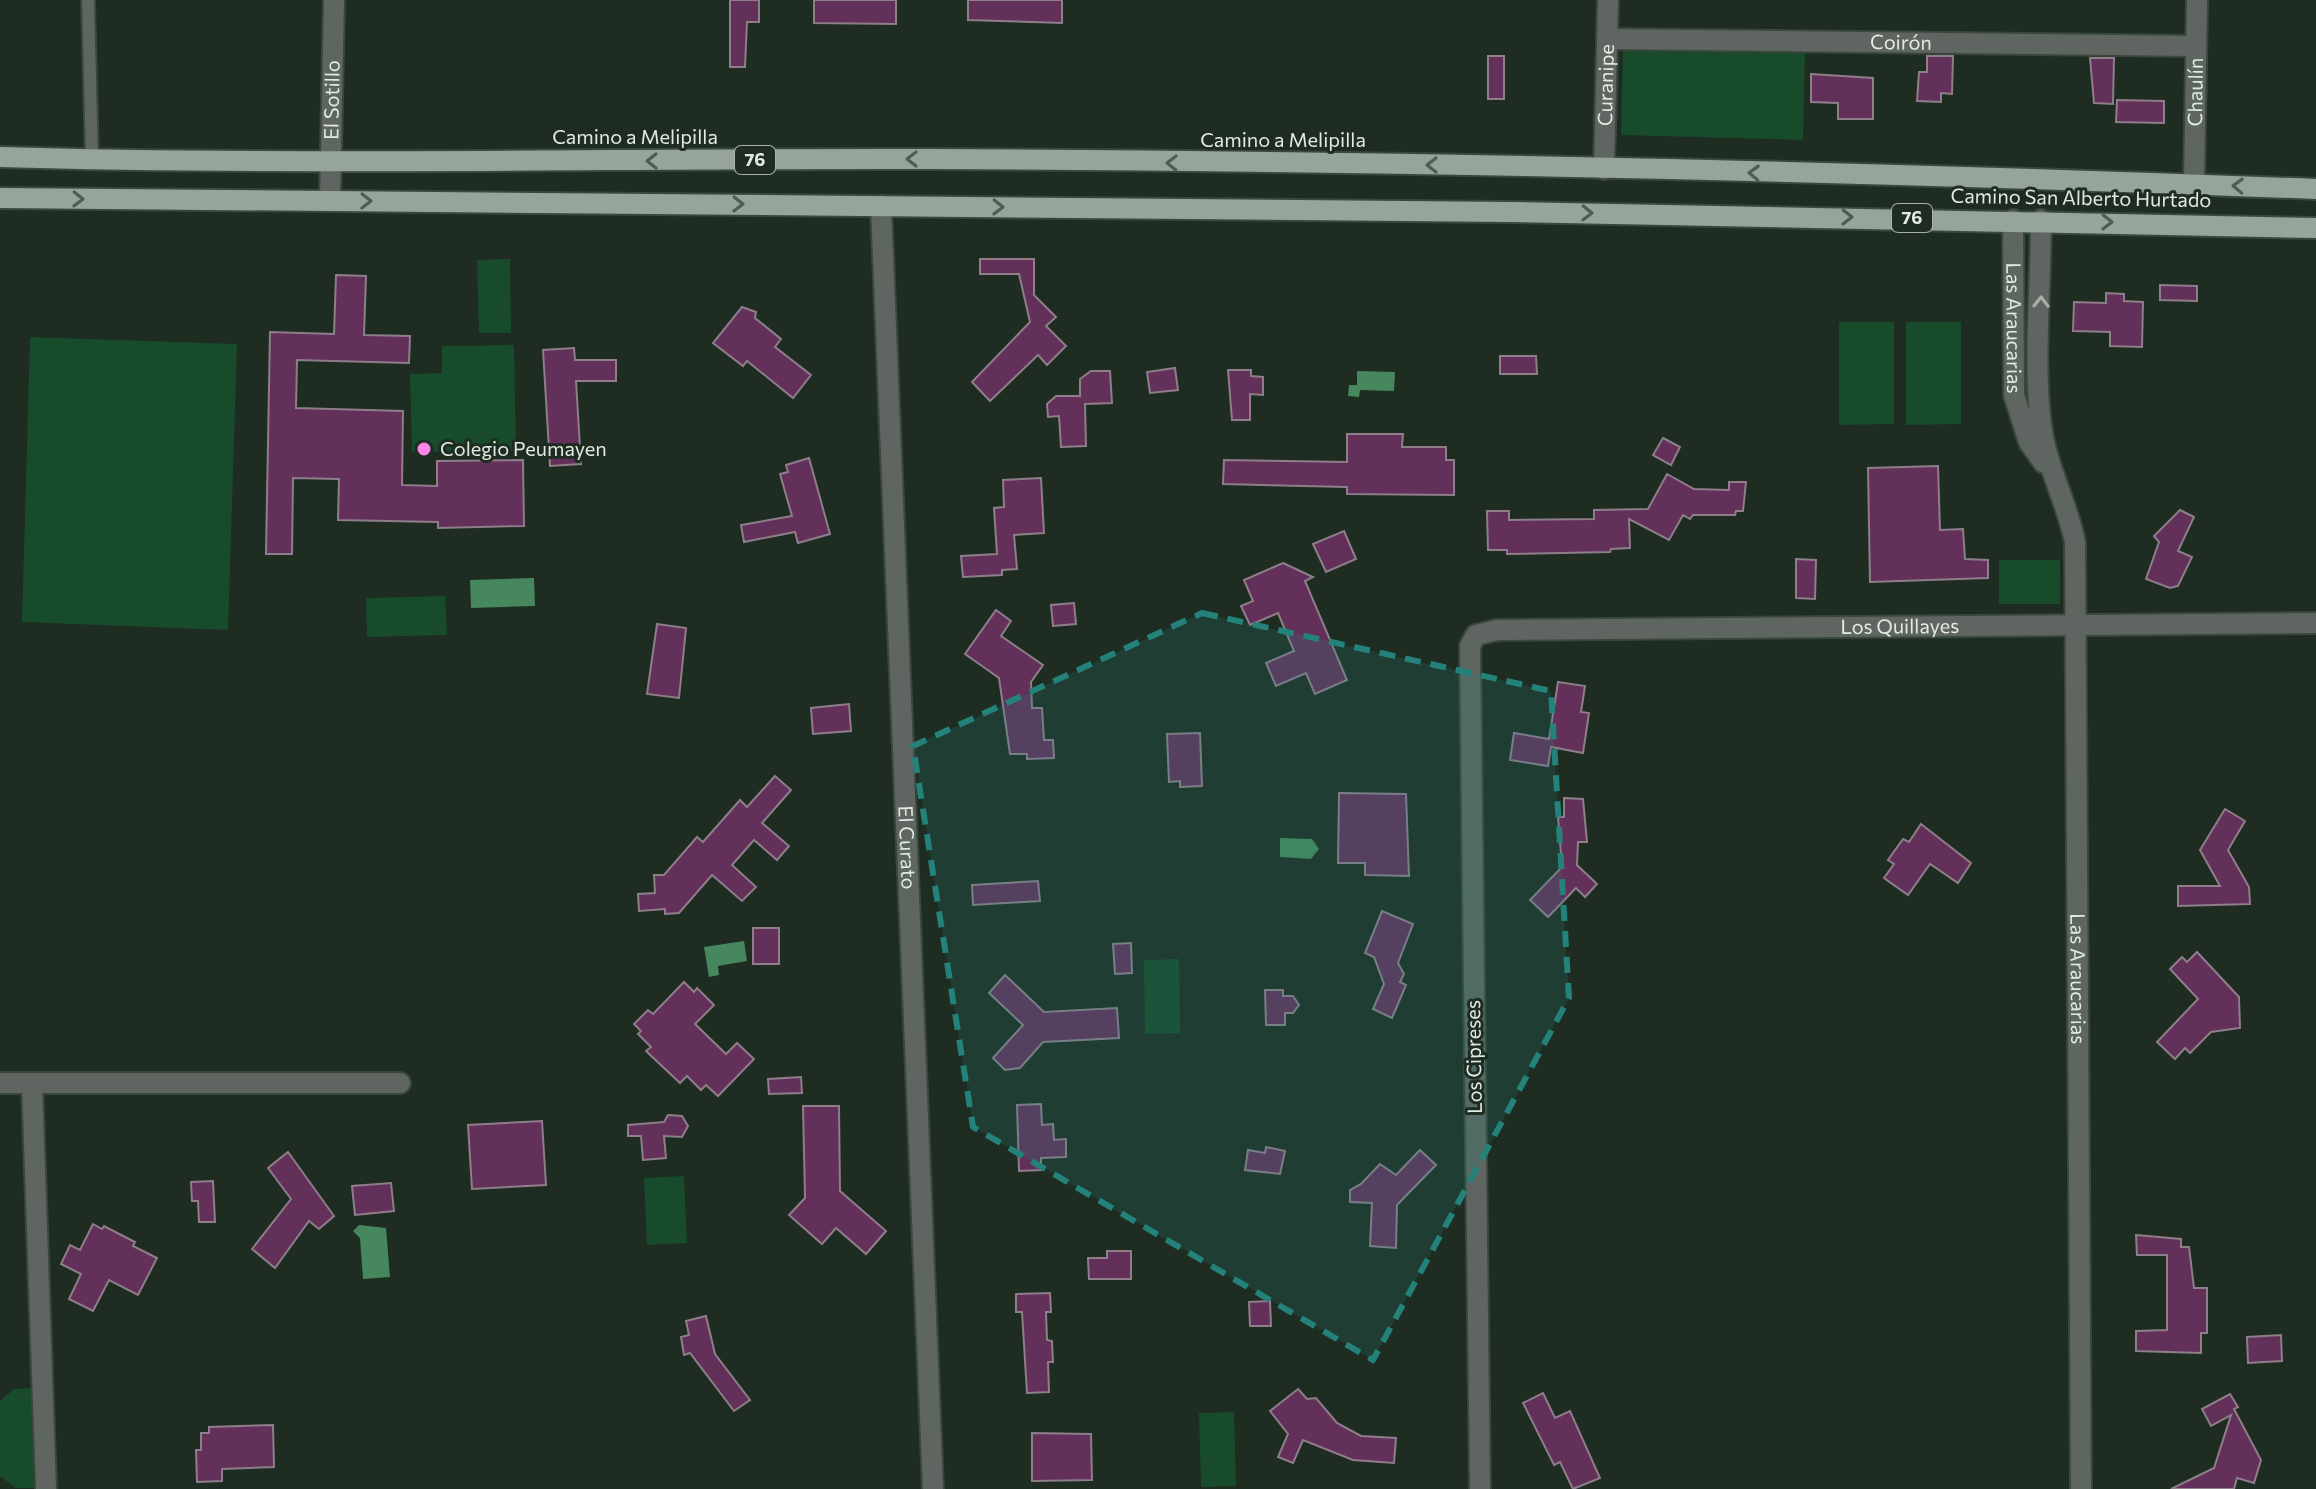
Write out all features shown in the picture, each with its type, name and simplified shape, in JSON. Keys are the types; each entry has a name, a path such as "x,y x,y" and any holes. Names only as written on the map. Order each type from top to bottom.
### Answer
{"main road":[{"name":"Camino a Melipilla","path":"0,157 331,162 934,159 1510,166"},
{"name":"Camino San Alberto Hurtado","path":"1510,166 2316,189"},
{"name":"76","path":"0,198 881,206"},
{"name":"Camino San Alberto Hurtado","path":"881,206 2041,220 2316,228"}],"street":[{"name":"El Sotillo","path":"330,200 334,0"},
{"name":"Curanipe","path":"1604,169 1608,0"},
{"name":"Chaulín","path":"2194,184 2197,0"},
{"name":"Coirón","path":"1607,39 2196,46"},
{"name":"El Curato","path":"881,206 933,1489"},
{"name":"Las Araucarias","path":"2013,220 2014,395 2029,442 2051,473 2067,507 2075,542 2072,624 2081,1489"},
{"name":"Las Araucarias","path":"2041,220 2040,421 2051,473"},
{"name":"Los Quillayes","path":"1483,631 2316,623"},
{"name":"Los Cipreses","path":"1480,1489 1470,646 1476,635 1483,631"},
{"path":"0,1083 400,1083"},
{"path":"32,1084 46,1489"}],"lane":[{"path":"88,0 92,160"}],"highlighted area":[{"path":"1202,613 1551,691 1569,998 1373,1360 973,1127 913,746"}],"shaded area":[{"path":"1623,48 1805,53 1803,140 1621,135"},
{"path":"510,259 511,333 479,333 477,260"},
{"path":"1839,322 1894,322 1894,424 1839,425"},
{"path":"1906,322 1961,322 1961,424 1906,425"},
{"path":"30,337 237,344 228,630 22,622"},
{"path":"514,345 516,451 412,452 410,374 442,373 442,346"},
{"path":"1357,371 1395,372 1394,391 1360,390 1359,397 1348,396 1349,385 1357,385"},
{"path":"1999,560 2060,560 2060,604 1999,604"},
{"path":"534,578 535,606 471,608 470,580"},
{"path":"445,596 447,635 367,637 366,598"},
{"path":"1280,838 1312,839 1319,849 1311,859 1280,857"},
{"path":"744,941 747,961 718,966 719,975 709,977 704,947"},
{"path":"1179,959 1180,1033 1145,1034 1144,960"},
{"path":"684,1176 687,1243 647,1245 644,1178"},
{"path":"359,1225 386,1228 390,1277 363,1279 360,1238 353,1231"},
{"path":"32,1388 34,1488 16,1488 0,1476 0,1401 14,1389"},
{"path":"1234,1412 1236,1486 1201,1487 1199,1413"}],"building":[{"path":"730,0 759,0 759,22 747,22 745,67 730,67"},
{"path":"814,0 896,0 896,24 814,23"},
{"path":"968,0 1062,0 1062,23 968,20"},
{"path":"1488,56 1504,56 1504,99 1488,99"},
{"path":"1927,56 1953,56 1952,94 1941,93 1941,102 1917,101 1919,72 1927,72"},
{"path":"2090,58 2114,58 2113,104 2094,103"},
{"path":"1811,74 1873,78 1873,119 1838,119 1838,103 1811,102"},
{"path":"2117,100 2164,101 2164,123 2116,122"},
{"path":"980,259 1034,259 1034,295 1056,317 1046,326 1066,346 1047,365 1038,355 990,401 972,382 1030,322 1019,274 980,274"},
{"path":"336,275 366,276 364,335 410,336 409,363 297,360 296,408 403,411 402,485 437,486 437,461 523,460 524,526 438,528 438,522 338,520 339,479 293,478 292,554 266,554 270,332 334,334"},
{"path":"2160,285 2197,286 2197,301 2160,300"},
{"path":"2106,293 2124,294 2124,301 2143,302 2142,347 2110,346 2110,332 2073,331 2074,302 2106,303"},
{"path":"742,307 756,312 755,318 781,339 775,347 811,375 793,398 747,361 743,366 713,343"},
{"path":"574,348 575,360 616,360 616,381 576,381 581,464 550,466 543,350"},
{"path":"1500,356 1536,356 1537,374 1500,374"},
{"path":"1175,368 1178,390 1150,393 1147,372"},
{"path":"1228,370 1251,370 1251,376 1263,377 1263,395 1250,394 1250,420 1232,420"},
{"path":"1091,371 1110,371 1112,403 1085,404 1086,446 1061,447 1059,416 1048,417 1047,404 1056,396 1080,396 1080,379"},
{"path":"1347,434 1403,434 1402,447 1446,447 1446,460 1454,460 1454,495 1347,494 1347,487 1223,484 1224,460 1347,462"},
{"path":"1663,438 1680,447 1671,465 1653,455"},
{"path":"809,458 830,534 798,543 795,532 744,542 741,525 792,516 780,474 788,472 786,465"},
{"path":"1938,466 1940,530 1963,529 1965,559 1988,560 1988,578 1870,582 1868,468"},
{"path":"1667,474 1694,489 1729,490 1729,482 1746,482 1743,511 1736,511 1735,515 1693,515 1690,519 1683,515 1669,540 1629,519 1630,548 1611,549 1610,552 1507,554 1507,550 1488,550 1487,511 1509,511 1509,520 1594,519 1594,510 1648,509"},
{"path":"1041,478 1044,533 1014,535 1017,569 1002,570 1002,575 963,577 961,556 997,554 994,508 1004,507 1003,480"},
{"path":"2180,510 2194,517 2178,551 2192,557 2178,586 2170,588 2146,579 2159,542 2154,536"},
{"path":"1344,531 1356,559 1326,572 1313,544"},
{"path":"1796,559 1816,560 1815,599 1796,598"},
{"path":"1283,563 1313,577 1305,581 1347,680 1315,694 1306,673 1276,686 1266,663 1294,651 1278,613 1250,625 1241,606 1253,601 1244,580"},
{"path":"1074,603 1076,624 1053,626 1051,605"},
{"path":"996,610 1011,621 1001,636 1043,665 1031,682 1032,708 1042,708 1044,740 1053,740 1054,758 1027,759 1027,754 1010,754 999,678 965,654"},
{"path":"657,624 686,628 679,698 647,694"},
{"path":"1558,682 1585,686 1581,712 1589,713 1583,753 1551,747 1548,766 1510,760 1514,733 1549,739"},
{"path":"849,704 851,731 813,734 811,708"},
{"path":"1200,733 1202,786 1180,787 1180,781 1169,782 1167,734"},
{"path":"775,776 791,790 762,823 789,846 777,860 754,840 732,865 756,887 742,901 712,875 679,913 665,914 665,909 639,911 638,894 655,893 654,875 664,875 697,837 703,842 740,800 747,807"},
{"path":"1339,793 1406,794 1409,876 1365,875 1365,863 1338,863"},
{"path":"1564,798 1583,799 1587,842 1578,842 1577,865 1597,884 1585,897 1576,888 1548,917 1530,900 1562,867 1558,817 1564,817"},
{"path":"2225,809 2245,821 2228,850 2249,887 2250,904 2178,906 2178,886 2220,886 2200,850"},
{"path":"1921,824 1971,863 1958,883 1930,864 1908,895 1884,878 1894,864 1888,860 1903,839 1909,842"},
{"path":"1038,881 1040,901 973,905 972,885"},
{"path":"1382,911 1413,924 1398,963 1404,974 1400,982 1406,985 1392,1018 1373,1009 1384,984 1374,957 1365,953"},
{"path":"753,928 779,928 779,964 753,964"},
{"path":"1131,943 1132,973 1115,974 1113,944"},
{"path":"2197,952 2239,997 2240,1028 2211,1032 2190,1053 2185,1048 2175,1059 2157,1042 2198,999 2170,969 2182,957 2187,962"},
{"path":"1005,975 1044,1012 1117,1008 1119,1038 1043,1042 1020,1068 1005,1070 993,1058 1023,1025 989,993"},
{"path":"684,982 694,992 697,988 714,1005 695,1024 726,1054 737,1043 754,1059 718,1096 706,1085 701,1090 687,1076 680,1083 646,1051 651,1047 638,1034 641,1031 634,1024 648,1010 653,1014"},
{"path":"1265,990 1283,990 1283,996 1293,996 1299,1005 1293,1013 1285,1013 1285,1025 1266,1025"},
{"path":"801,1077 802,1093 769,1094 768,1079"},
{"path":"1041,1104 1042,1125 1053,1124 1054,1140 1066,1139 1066,1157 1041,1158 1041,1170 1019,1171 1017,1105"},
{"path":"803,1106 839,1106 840,1191 886,1231 866,1254 836,1228 822,1244 789,1215 805,1198"},
{"path":"668,1115 682,1116 688,1126 682,1137 664,1136 666,1158 643,1160 641,1136 628,1136 628,1125 664,1122"},
{"path":"542,1121 546,1185 472,1189 468,1125"},
{"path":"1266,1147 1285,1151 1280,1174 1245,1170 1248,1150 1265,1153"},
{"path":"1420,1150 1436,1165 1397,1205 1396,1248 1370,1246 1372,1203 1350,1202 1350,1190 1361,1184 1380,1164 1396,1175"},
{"path":"288,1152 334,1216 319,1229 309,1221 275,1268 252,1249 291,1199 268,1168"},
{"path":"213,1181 215,1222 199,1222 198,1201 192,1201 191,1182"},
{"path":"391,1183 394,1211 355,1215 352,1186"},
{"path":"93,1224 102,1229 104,1226 135,1242 133,1246 157,1258 138,1295 109,1280 93,1311 69,1299 81,1274 61,1264 70,1245 80,1250"},
{"path":"2136,1235 2181,1239 2181,1247 2189,1247 2194,1288 2207,1288 2207,1333 2201,1333 2201,1353 2136,1351 2136,1331 2167,1330 2167,1255 2137,1255"},
{"path":"1107,1251 1131,1251 1131,1279 1089,1279 1088,1258 1107,1258"},
{"path":"1050,1293 1051,1312 1046,1312 1047,1340 1052,1341 1053,1362 1048,1362 1049,1392 1027,1393 1022,1312 1016,1312 1016,1294"},
{"path":"1270,1301 1271,1326 1250,1326 1249,1302"},
{"path":"706,1316 715,1354 750,1400 734,1411 690,1353 684,1355 681,1337 689,1335 686,1321"},
{"path":"2281,1335 2282,1361 2248,1363 2247,1337"},
{"path":"1298,1389 1307,1399 1316,1398 1337,1423 1361,1436 1396,1438 1394,1463 1353,1460 1303,1440 1293,1463 1278,1457 1288,1434 1270,1411"},
{"path":"1543,1393 1555,1418 1570,1411 1600,1478 1573,1489 1560,1462 1554,1465 1523,1403"},
{"path":"2230,1394 2238,1407 2234,1409 2261,1460 2254,1483 2237,1478 2234,1489 2171,1489 2214,1468 2231,1415 2211,1426 2202,1409"},
{"path":"273,1425 274,1467 222,1469 222,1481 197,1482 196,1450 201,1450 201,1433 209,1433 209,1427"},
{"path":"1032,1433 1091,1434 1092,1480 1032,1481"}],"place":[{"name":"Colegio Peumayen","path":"424,449"}]}
